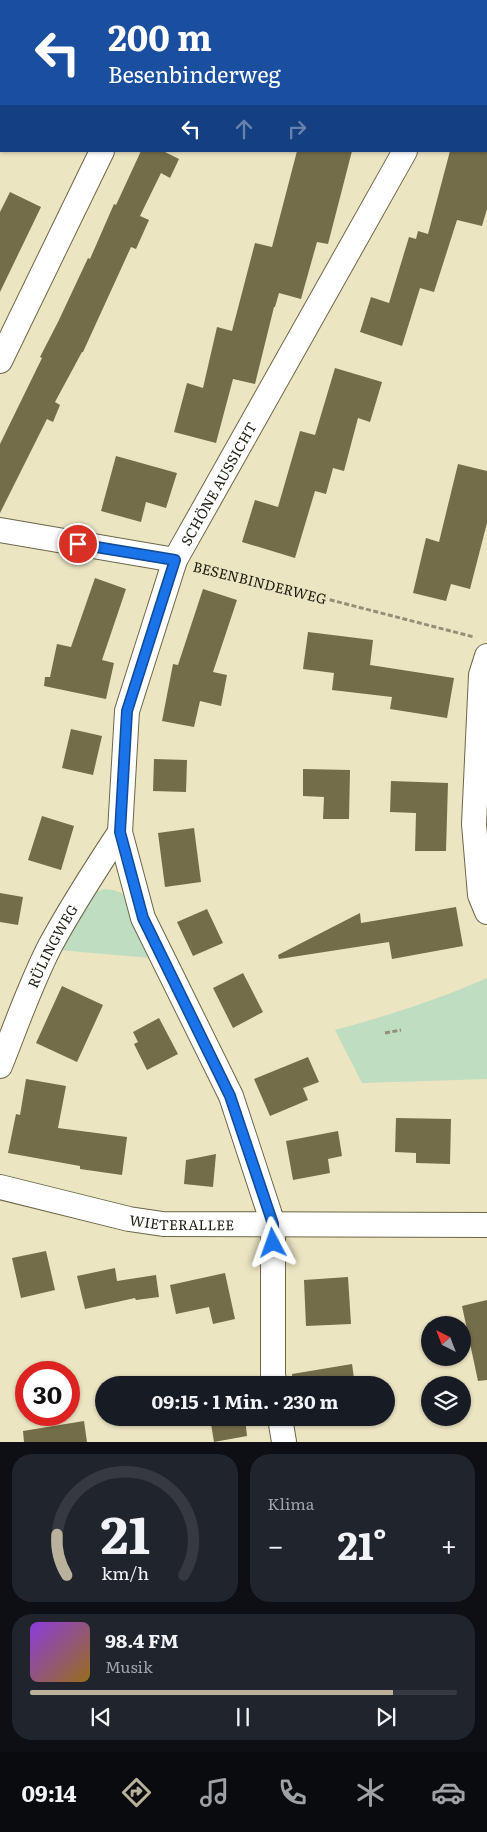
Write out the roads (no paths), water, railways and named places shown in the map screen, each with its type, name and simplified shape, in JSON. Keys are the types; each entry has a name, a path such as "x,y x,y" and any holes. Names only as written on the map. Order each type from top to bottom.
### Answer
{"street":[{"path":"0,361 102,152"},
{"name":"SCHÖNE AUSSICHT","path":"273,1376 273,1224 230,1096 143,918 120,832 127,711 175,560 404,152"},
{"name":"BESENBINDERWEG","path":"0,530 175,560"},
{"path":"482,647 474,824 480,895 487,912"},
{"name":"RÜLINGWEG","path":"0,1066 50,947 80,892 120,832"},
{"name":"WIETERALLEE","path":"0,1188 129,1219 154,1223 487,1225"},
{"path":"281,1426 284,1442"}]}
